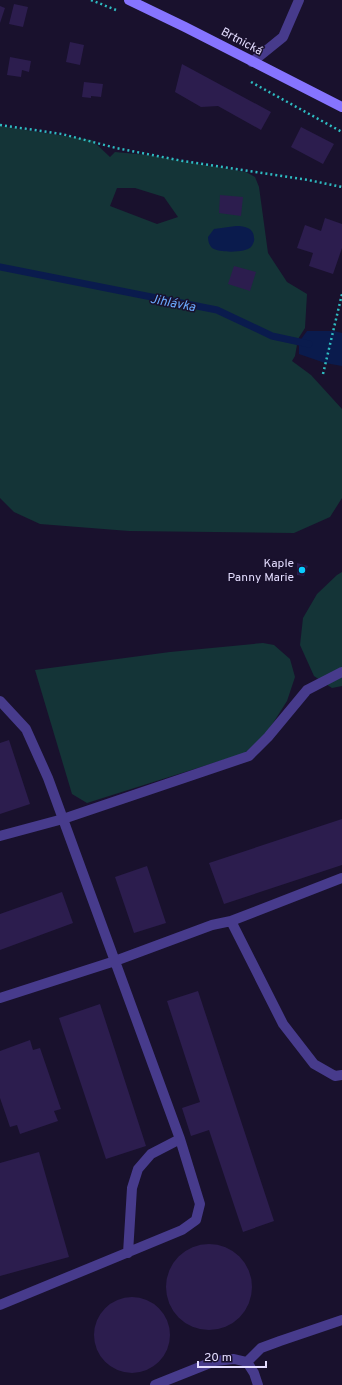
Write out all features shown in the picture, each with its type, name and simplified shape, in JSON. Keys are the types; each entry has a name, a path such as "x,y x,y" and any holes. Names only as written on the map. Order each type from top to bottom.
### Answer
{"main road":[{"name":"Brtnická","path":"129,0 342,106"}],"street":[{"path":"252,62 282,37 298,0"},
{"path":"0,836 63,818 249,756 268,737 307,690 342,672"},
{"path":"0,701 26,729 48,778 180,1140 200,1204 196,1220 182,1230 0,1305"},
{"path":"0,998 115,961 212,925 231,921 251,914 342,878"},
{"path":"231,921 283,1024 314,1064 335,1076 342,1075"},
{"path":"128,1253 132,1188 138,1169 151,1154 180,1140"},
{"path":"247,1362 261,1348 342,1320"},
{"path":"155,1385 215,1361 234,1359 247,1362 254,1373 258,1385"}],"path":[{"path":"0,124 62,134 116,148 183,162 308,180 342,187"},
{"path":"323,374 342,294"}],"green space":[{"path":"0,126 92,140 110,157 115,152 148,155 246,172 255,177 259,187 268,253 287,282 307,294 305,328 298,339 295,356 292,361 311,375 342,409 342,498 330,517 294,533 129,531 40,524 14,512 0,498","holes":["117,188 135,188 164,197 178,217 157,224 110,206"]},
{"path":"342,572 342,686 332,688 314,676 300,645 303,618 317,594"},
{"path":"263,643 274,645 290,659 295,677 287,701 268,731 245,753 87,803 72,794 35,670 170,652"}],"water":[{"path":"243,226 251,230 254,235 254,240 251,247 232,252 215,250 211,247 208,237 214,229"},
{"path":"307,331 334,331 342,333 342,366 325,363 299,354 299,342"}],"building":[{"path":"14,4 28,7 23,27 9,24"},
{"path":"0,6 5,8 0,23"},
{"path":"70,42 84,45 80,65 66,62"},
{"path":"10,57 31,61 29,72 22,70 21,77 7,75"},
{"path":"182,64 271,112 261,130 218,106 201,107 175,92"},
{"path":"84,82 103,84 101,97 82,97"},
{"path":"301,127 334,144 323,164 291,147"},
{"path":"220,195 243,197 241,216 219,213"},
{"path":"325,218 342,224 342,248 333,274 309,266 313,253 297,248 305,225 321,231"},
{"path":"234,266 256,272 250,291 228,284"},
{"name":"Kaple Panny Marie","path":"297,563 308,566 304,576 297,575"},
{"path":"9,740 30,804 0,814 0,743"},
{"path":"342,819 342,865 224,904 209,863"},
{"path":"147,866 166,923 134,933 115,877"},
{"path":"62,892 73,923 0,950 0,914"},
{"path":"198,991 274,1221 243,1232 209,1130 191,1136 182,1108 200,1102 167,1001"},
{"path":"100,1004 146,1146 106,1159 59,1018"},
{"path":"30,1040 33,1050 40,1048 61,1109 54,1111 58,1121 20,1134 17,1125 10,1127 0,1098 0,1051"},
{"path":"39,1152 69,1257 0,1276 0,1163"},
{"path":"209,1244 225,1247 233,1251 245,1263 249,1271 252,1287 249,1303 245,1311 233,1323 225,1327 209,1330 193,1327 185,1323 173,1311 169,1303 166,1287 169,1271 173,1263 185,1251 193,1247"},
{"path":"132,1297 147,1300 159,1308 167,1320 170,1335 167,1350 159,1362 147,1370 132,1373 117,1370 105,1362 97,1350 94,1335 97,1320 105,1308 117,1300"}],"waterway":[{"name":"Jihlávka","path":"0,267 217,310 272,336 309,344"}],"place":[{"name":"Kaple Panny Marie","path":"302,570"}]}
